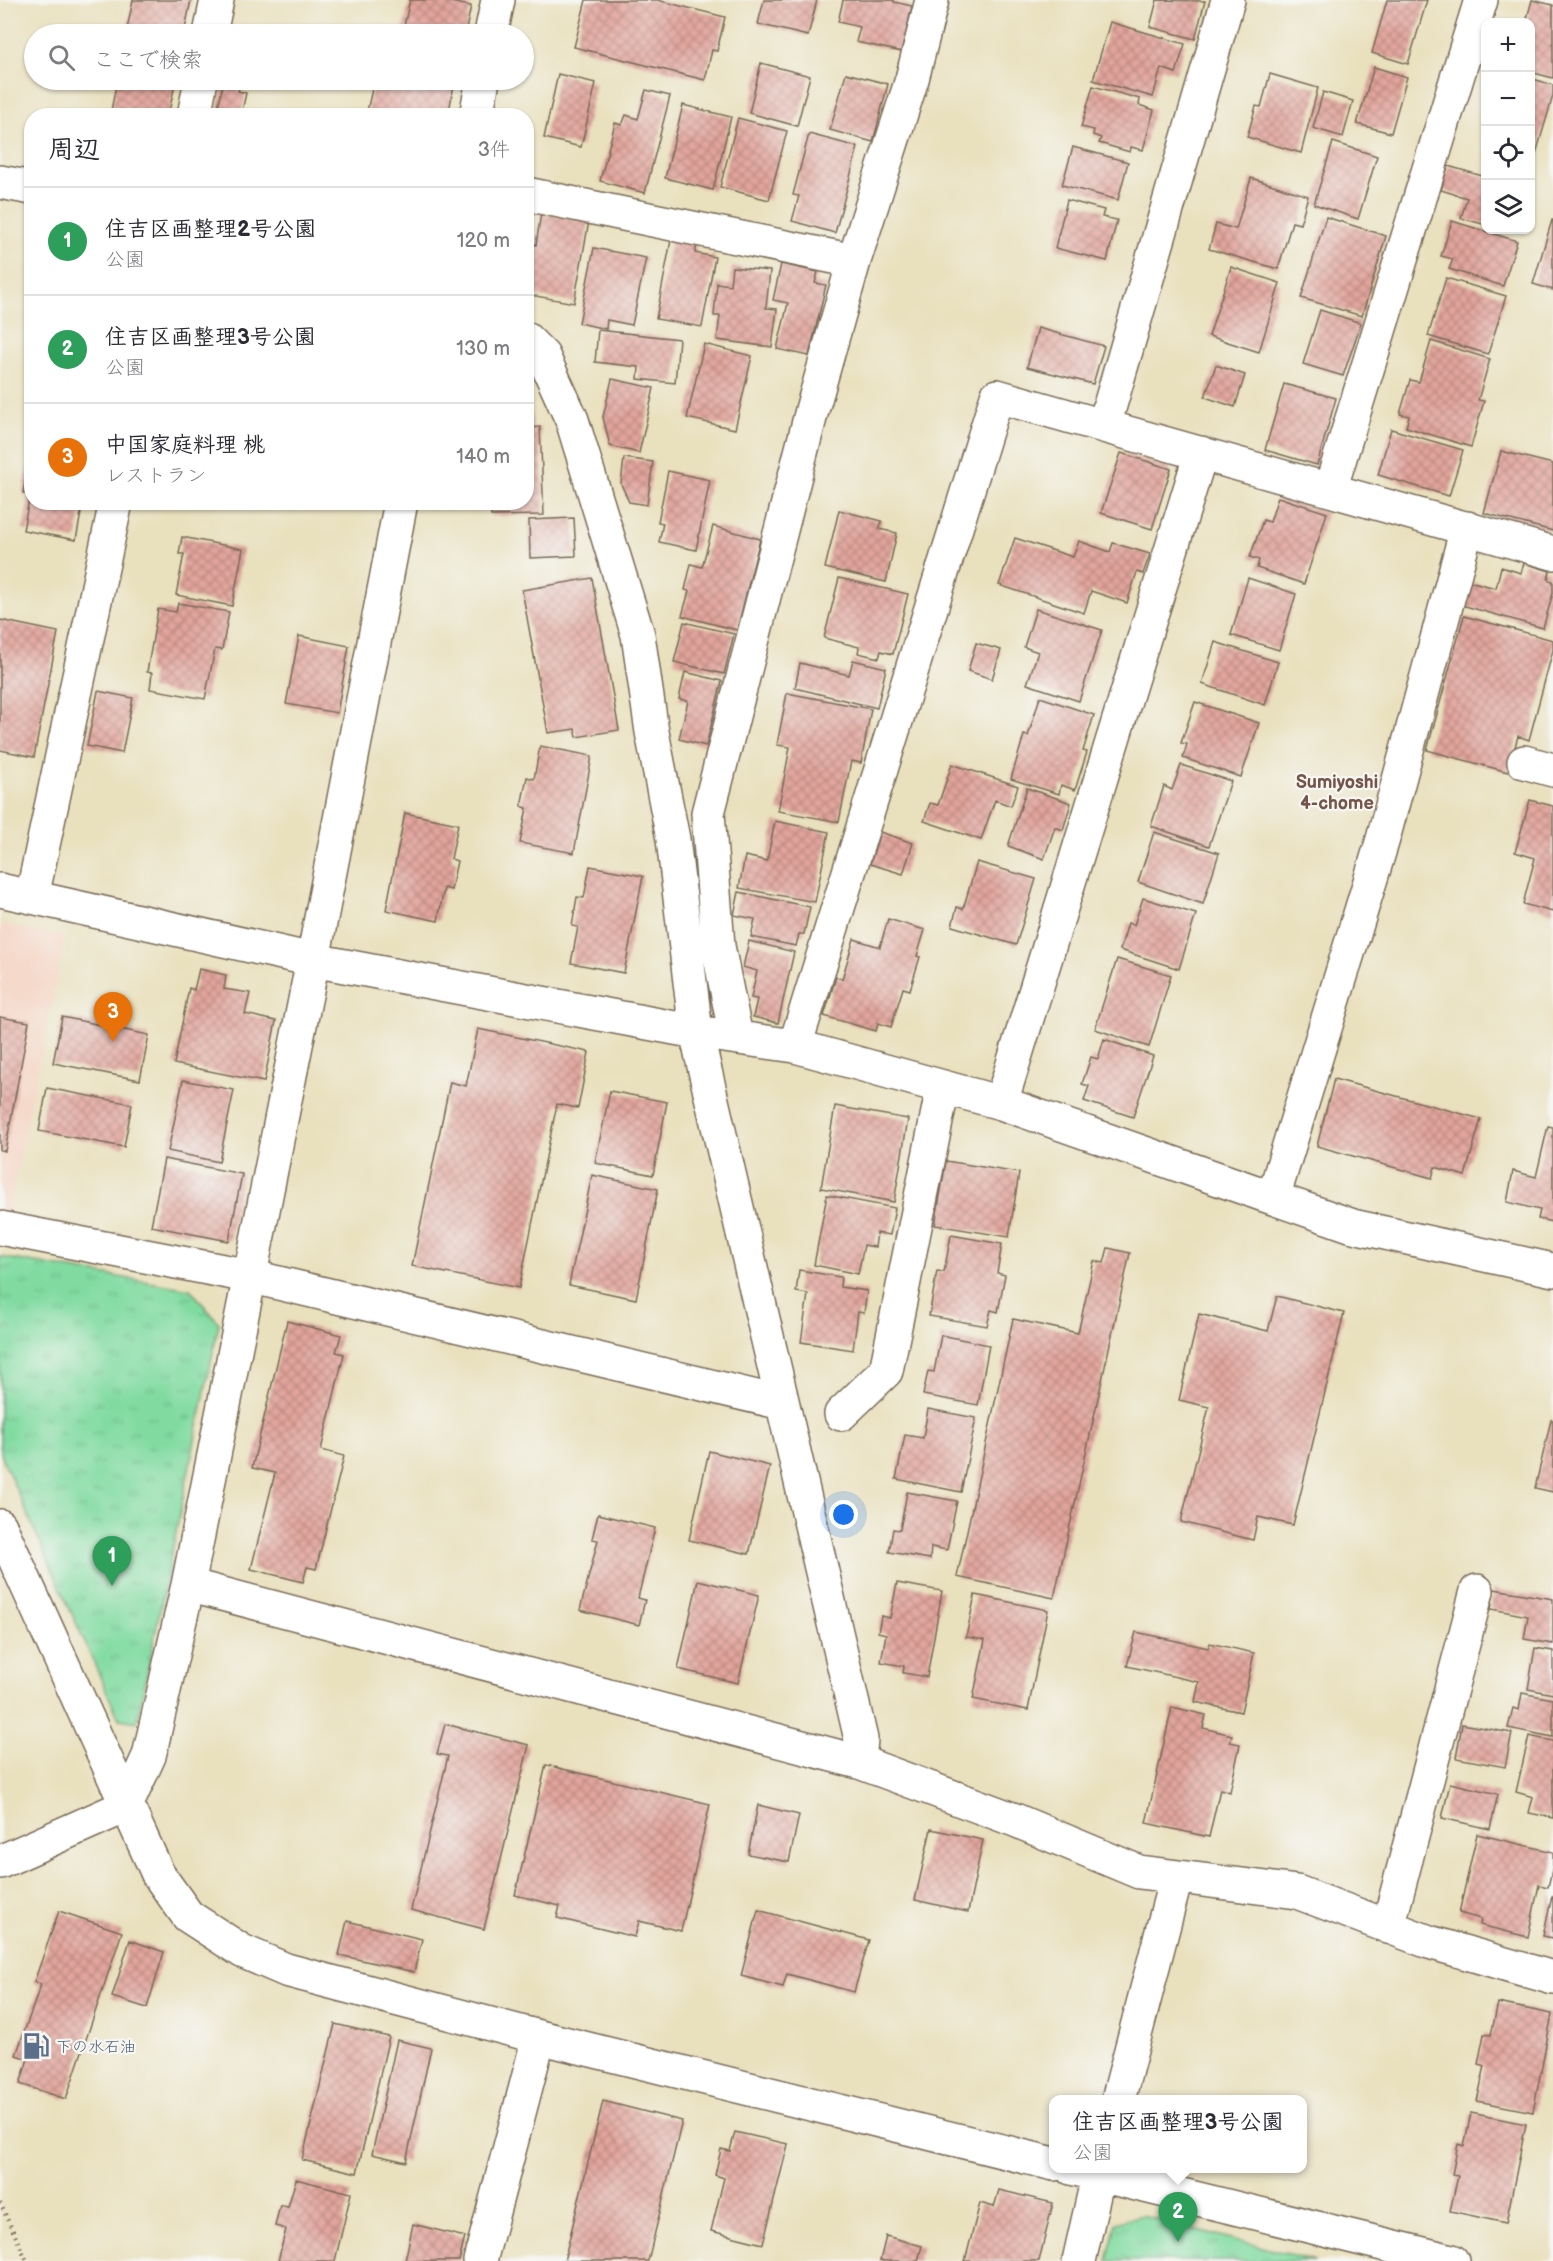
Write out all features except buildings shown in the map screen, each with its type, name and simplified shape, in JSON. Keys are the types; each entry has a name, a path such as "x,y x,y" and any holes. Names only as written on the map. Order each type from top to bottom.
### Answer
{"street":[{"path":"212,24 217,0"},
{"path":"493,24 498,0"},
{"path":"736,1037 718,946 708,813 812,410 854,261 912,79 932,0"},
{"path":"1104,426 1228,0"},
{"path":"1330,490 1481,0"},
{"path":"196,108 199,90"},
{"path":"478,108 481,90"},
{"path":"0,182 24,186"},
{"path":"534,196 854,261"},
{"path":"534,347 543,356 572,420 638,635 652,732 673,839 696,1032 861,1739 859,1762"},
{"path":"795,1046 998,396 1553,553"},
{"path":"1001,1103 1201,453"},
{"path":"32,897 114,510"},
{"path":"0,1862 126,1806 149,1756 188,1585 313,960 399,510"},
{"path":"1273,1198 1383,839 1467,528"},
{"path":"0,890 313,960 696,1032 795,1046 1001,1103 1353,1226 1553,1270"},
{"path":"842,1414 886,1371 942,1087"},
{"path":"0,1228 249,1276 782,1403"},
{"path":"0,1526 158,1874 188,1916 242,1951 286,1970 539,2037 1049,2163"},
{"path":"188,1585 859,1762 1015,1820 1138,1872 1297,1892 1429,1942 1553,1978"},
{"path":"1388,1927 1477,1592"},
{"path":"1119,2095 1176,1878"},
{"path":"480,2261 539,2037"},
{"path":"1079,2261 1090,2173"},
{"path":"1098,2173 1452,2261"}],"path":[{"path":"0,2203 27,2261"}],"shaded area":[{"path":"0,924 65,937 7,1219 0,1218"}],"green space":[{"path":"0,1257 190,1289 219,1323 137,1722 119,1719 0,1453"},
{"path":"1141,2215 1316,2261 1107,2261 1116,2223"}],"place":[{"name":"中国家庭料理 桃","path":"113,1042"},
{"name":"住吉区画整理2号公園","path":"112,1586"},
{"name":"下の水石油","path":"36,2046"},
{"name":"住吉区画整理3号公園","path":"1178,2242"}],"district":[{"name":"Sumiyoshi 4-chome","path":"1337,792"}]}
